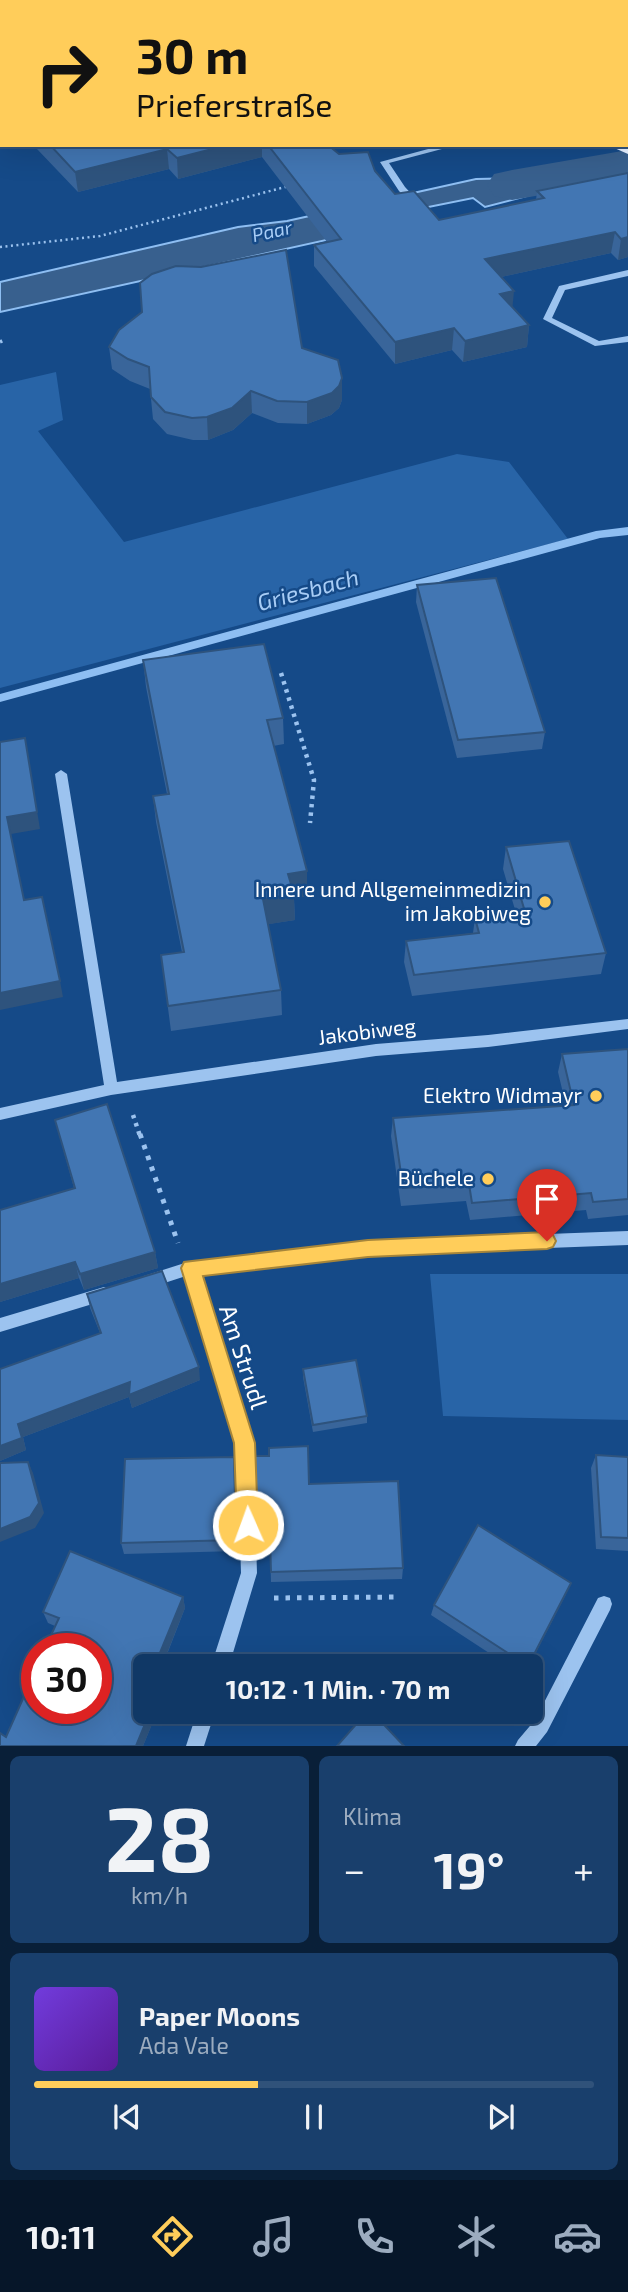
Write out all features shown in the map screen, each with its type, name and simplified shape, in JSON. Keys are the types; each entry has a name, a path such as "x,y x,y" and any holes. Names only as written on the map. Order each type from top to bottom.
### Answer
{"street":[{"path":"419,205 402,189 384,162 445,147"},
{"path":"628,274 562,288 547,319 598,344 628,339"},
{"path":"61,774 111,1089"},
{"name":"Jakobiweg","path":"0,1114 111,1089 376,1050 488,1041 628,1024"},
{"path":"0,1325 191,1268 368,1248 628,1238"},
{"name":"Am Strudl","path":"191,1268 245,1443 249,1573 224,1654"},
{"path":"524,1746 541,1726 604,1604"},
{"path":"195,1746 202,1724"}],"path":[{"path":"0,247 100,236 290,186"},
{"path":"0,342 6,339"},
{"path":"281,673 314,780 310,823"},
{"path":"139,1085 132,1111 173,1233 191,1268"},
{"path":"242,1598 399,1597"}],"shaded area":[{"path":"56,372 63,420 38,431 124,542 457,454 509,462 568,539 0,688 0,385"},
{"path":"430,1274 628,1274 628,1420 443,1416"}],"water":[{"path":"607,162 627,172 535,189 531,195 485,207 473,198 349,223 358,233 0,312 0,282 238,227 287,221 476,179 521,178"}],"building":[{"path":"52,147 220,147 177,158 167,149 75,172"},
{"path":"270,147 330,147 339,154 368,152 375,171 395,194 414,191 439,220 544,198 537,191 628,173 628,237 621,239 615,232 485,259 514,291 500,294 529,325 465,341 454,328 395,342 314,245 341,239"},
{"path":"286,250 302,348 338,360 342,378 339,386 332,393 307,402 277,401 251,391 232,408 207,417 192,418 165,412 151,397 149,367 128,359 109,347 119,330 142,312 140,283 152,274 176,266 201,267"},
{"path":"496,578 545,732 458,740 417,585"},
{"path":"264,644 283,718 267,720 307,871 288,874 294,894 263,899 281,990 168,1006 161,955 184,952 153,796 169,794 143,660"},
{"path":"25,738 37,812 7,817 24,900 42,897 60,981 0,993 0,742"},
{"name":"Innere und Allgemeinmedizin im Jakobiweg","path":"569,841 606,953 414,975 406,941 479,933 475,918 525,912 506,847"},
{"path":"628,1049 628,1199 593,1202 591,1193 472,1203 469,1184 403,1188 393,1118 574,1105 562,1054"},
{"path":"107,1104 155,1252 80,1274 75,1262 0,1284 0,1210 75,1188 55,1120"},
{"path":"162,1271 199,1367 129,1395 130,1382 18,1424 22,1438 0,1446 0,1369 101,1333 87,1294"},
{"path":"356,1360 367,1416 313,1425 303,1369"},
{"path":"308,1446 309,1484 398,1481 403,1568 271,1572 270,1539 258,1539 255,1456 269,1456 269,1448"},
{"path":"596,1455 628,1457 628,1538 601,1537"},
{"path":"234,1457 236,1540 121,1543 125,1459"},
{"path":"28,1462 39,1503 30,1517 0,1529 0,1463"},
{"path":"478,1525 571,1583 534,1654 510,1654 434,1605"},
{"path":"70,1551 183,1597 159,1654 133,1654 133,1724 145,1724 136,1746 0,1746 0,1733 6,1737 21,1703 21,1724 112,1724 112,1633 52,1633 59,1618 43,1612"},
{"path":"356,1724 383,1724 404,1746 337,1746"}],"waterway":[{"name":"Paar","path":"512,185 628,165"},
{"name":"Griesbach","path":"0,698 600,534 628,531"}],"place":[{"name":"Innere und Allgemeinmedizin im Jakobiweg","path":"545,902"},
{"name":"Elektro Widmayr","path":"596,1096"},
{"name":"Büchele","path":"488,1179"}],"route":[{"path":"248,1525 245,1443 191,1268 368,1248 547,1241"}]}
